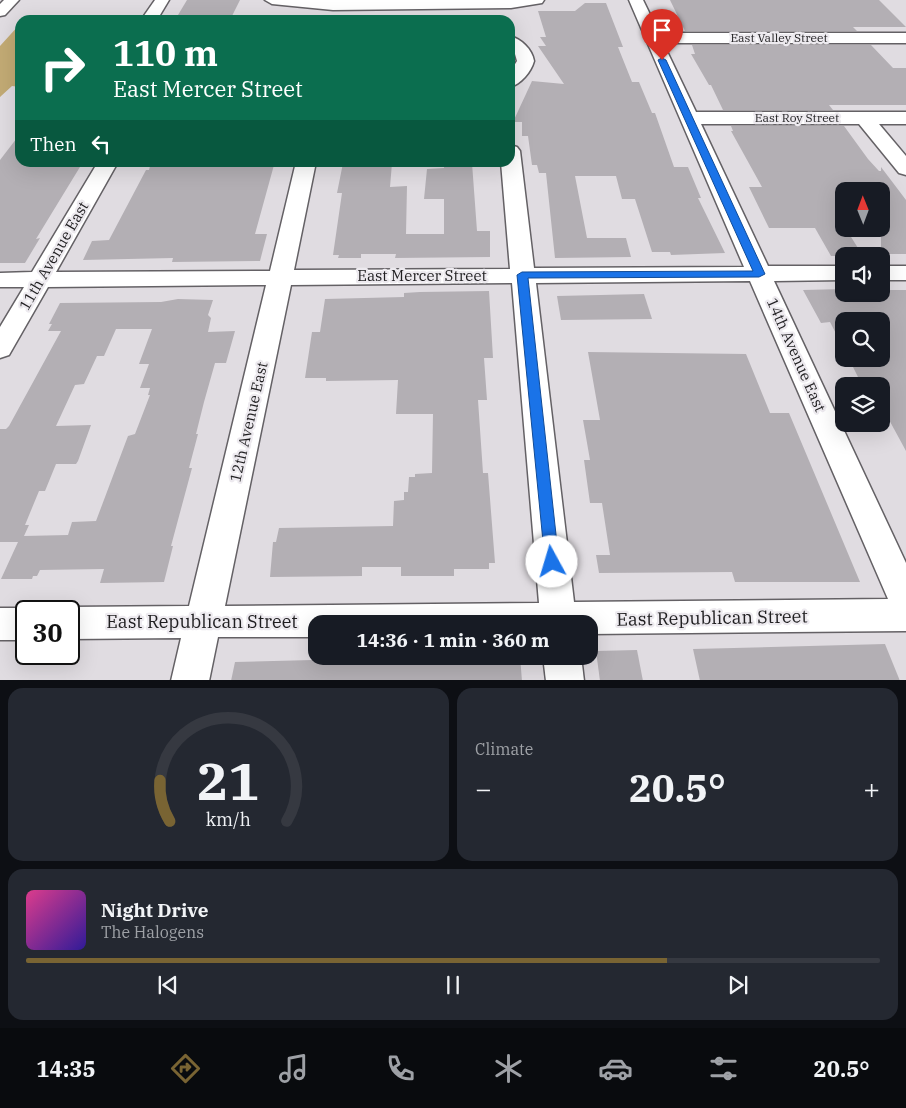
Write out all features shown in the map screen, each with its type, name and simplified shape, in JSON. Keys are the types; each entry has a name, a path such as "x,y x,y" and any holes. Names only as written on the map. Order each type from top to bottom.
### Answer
{"street":[{"path":"0,12 12,0"},
{"path":"152,15 162,0"},
{"path":"272,0 332,9 465,2 511,4 537,0"},
{"name":"14th Avenue East","path":"636,0 906,600"},
{"path":"511,4 517,13 515,18"},
{"name":"East Valley Street","path":"652,38 906,38"},
{"path":"515,44 526,54 526,62 523,69 515,77"},
{"name":"East Roy Street","path":"689,118 906,118"},
{"path":"865,118 906,169"},
{"name":"11th Avenue East","path":"0,349 105,167"},
{"name":"12th Avenue East","path":"190,680 305,167"},
{"path":"512,167 557,615"},
{"name":"East Mercer Street","path":"0,280 835,273"},
{"path":"890,273 906,273"},
{"name":"East Republican Street","path":"598,621 906,615"},
{"name":"East Republican Street","path":"80,623 308,621"},
{"path":"0,624 15,624"},
{"path":"563,665 565,680"}],"shaded area":[{"path":"15,30 15,86 12,86 0,97 0,46"}],"building":[{"path":"187,0 240,0 232,15 178,15"},
{"path":"670,0 879,0 906,27 853,27 857,31 685,31"},
{"path":"585,3 606,3 623,47 618,47 632,82 639,82 652,113 655,113 674,167 688,167 701,198 698,198 725,253 671,255 670,252 652,252 635,199 622,199 616,176 575,176 587,238 626,238 631,257 555,258 546,173 539,173 537,165 532,165 528,136 522,136 522,122 515,122 515,118 532,81 564,84 538,46 546,46 540,37 546,37 538,11 575,11"},
{"path":"692,45 871,45 893,68 906,68 906,105 829,105 833,110 723,110 711,85 709,85 691,54 695,54"},
{"path":"731,126 844,126 868,159 879,171 881,171 881,167 906,200 906,254 890,254 890,247 881,247 881,238 890,238 890,182 835,182 835,238 852,238 857,247 835,247 835,256 831,256 815,228 769,228 749,187 762,187 731,131 733,131"},
{"path":"15,140 15,167 80,167 36,239 40,238 25,263 0,263 0,160"},
{"path":"150,167 273,167 255,234 267,234 260,261 172,262 173,258 83,260 92,241 109,240 146,170 149,170"},
{"path":"342,167 392,167 390,187 407,186 406,234 444,234 444,199 424,199 427,169 472,167 477,231 490,231 490,257 395,258 396,254 361,254 361,258 338,258 339,255 333,255 342,193 337,193"},
{"path":"835,289 835,302 890,302 890,290 906,290 906,451 890,422 890,377 858,377 853,367 890,367 890,312 835,312 835,332 830,322 821,323 803,290"},
{"path":"489,291 493,358 484,358 487,400 478,400 483,473 488,473 495,563 489,563 489,569 454,569 454,576 401,576 401,567 362,567 362,576 270,577 273,542 276,542 279,528 393,526 394,501 404,500 404,492 408,492 409,477 415,477 415,474 432,473 433,414 396,414 398,380 326,381 326,378 305,378 312,332 320,332 325,299 404,297 404,293 420,292"},
{"path":"644,294 652,319 561,320 557,296"},
{"path":"178,299 213,300 208,315 211,318 208,332 235,331 226,363 215,363 196,434 198,434 189,468 192,468 171,546 173,546 164,582 100,583 104,569 40,570 37,576 33,576 32,579 1,579 18,542 0,542 0,429 6,429 9,426 61,331 48,331 52,324 49,324 60,303 161,302","holes":["116,329 152,329 139,364 149,364 140,388 150,388 148,395 150,395 135,434 128,436 96,521 72,522 68,535 24,536 29,525 25,525 39,491 45,491 56,464 76,464 91,425 56,426 75,385 84,384 97,356 104,356"]},
{"path":"588,352 746,354 770,413 789,413 860,582 735,582 732,572 599,573 596,555 610,555 602,503 590,503 584,460 590,460 583,420 600,420"},
{"path":"885,644 900,680 700,680 693,649"},
{"path":"637,650 643,680 600,680 598,651"},
{"path":"308,660 308,665 521,665 522,680 231,680 235,662"}],"route":[{"path":"552,562 522,275 759,274 662,60"}]}
